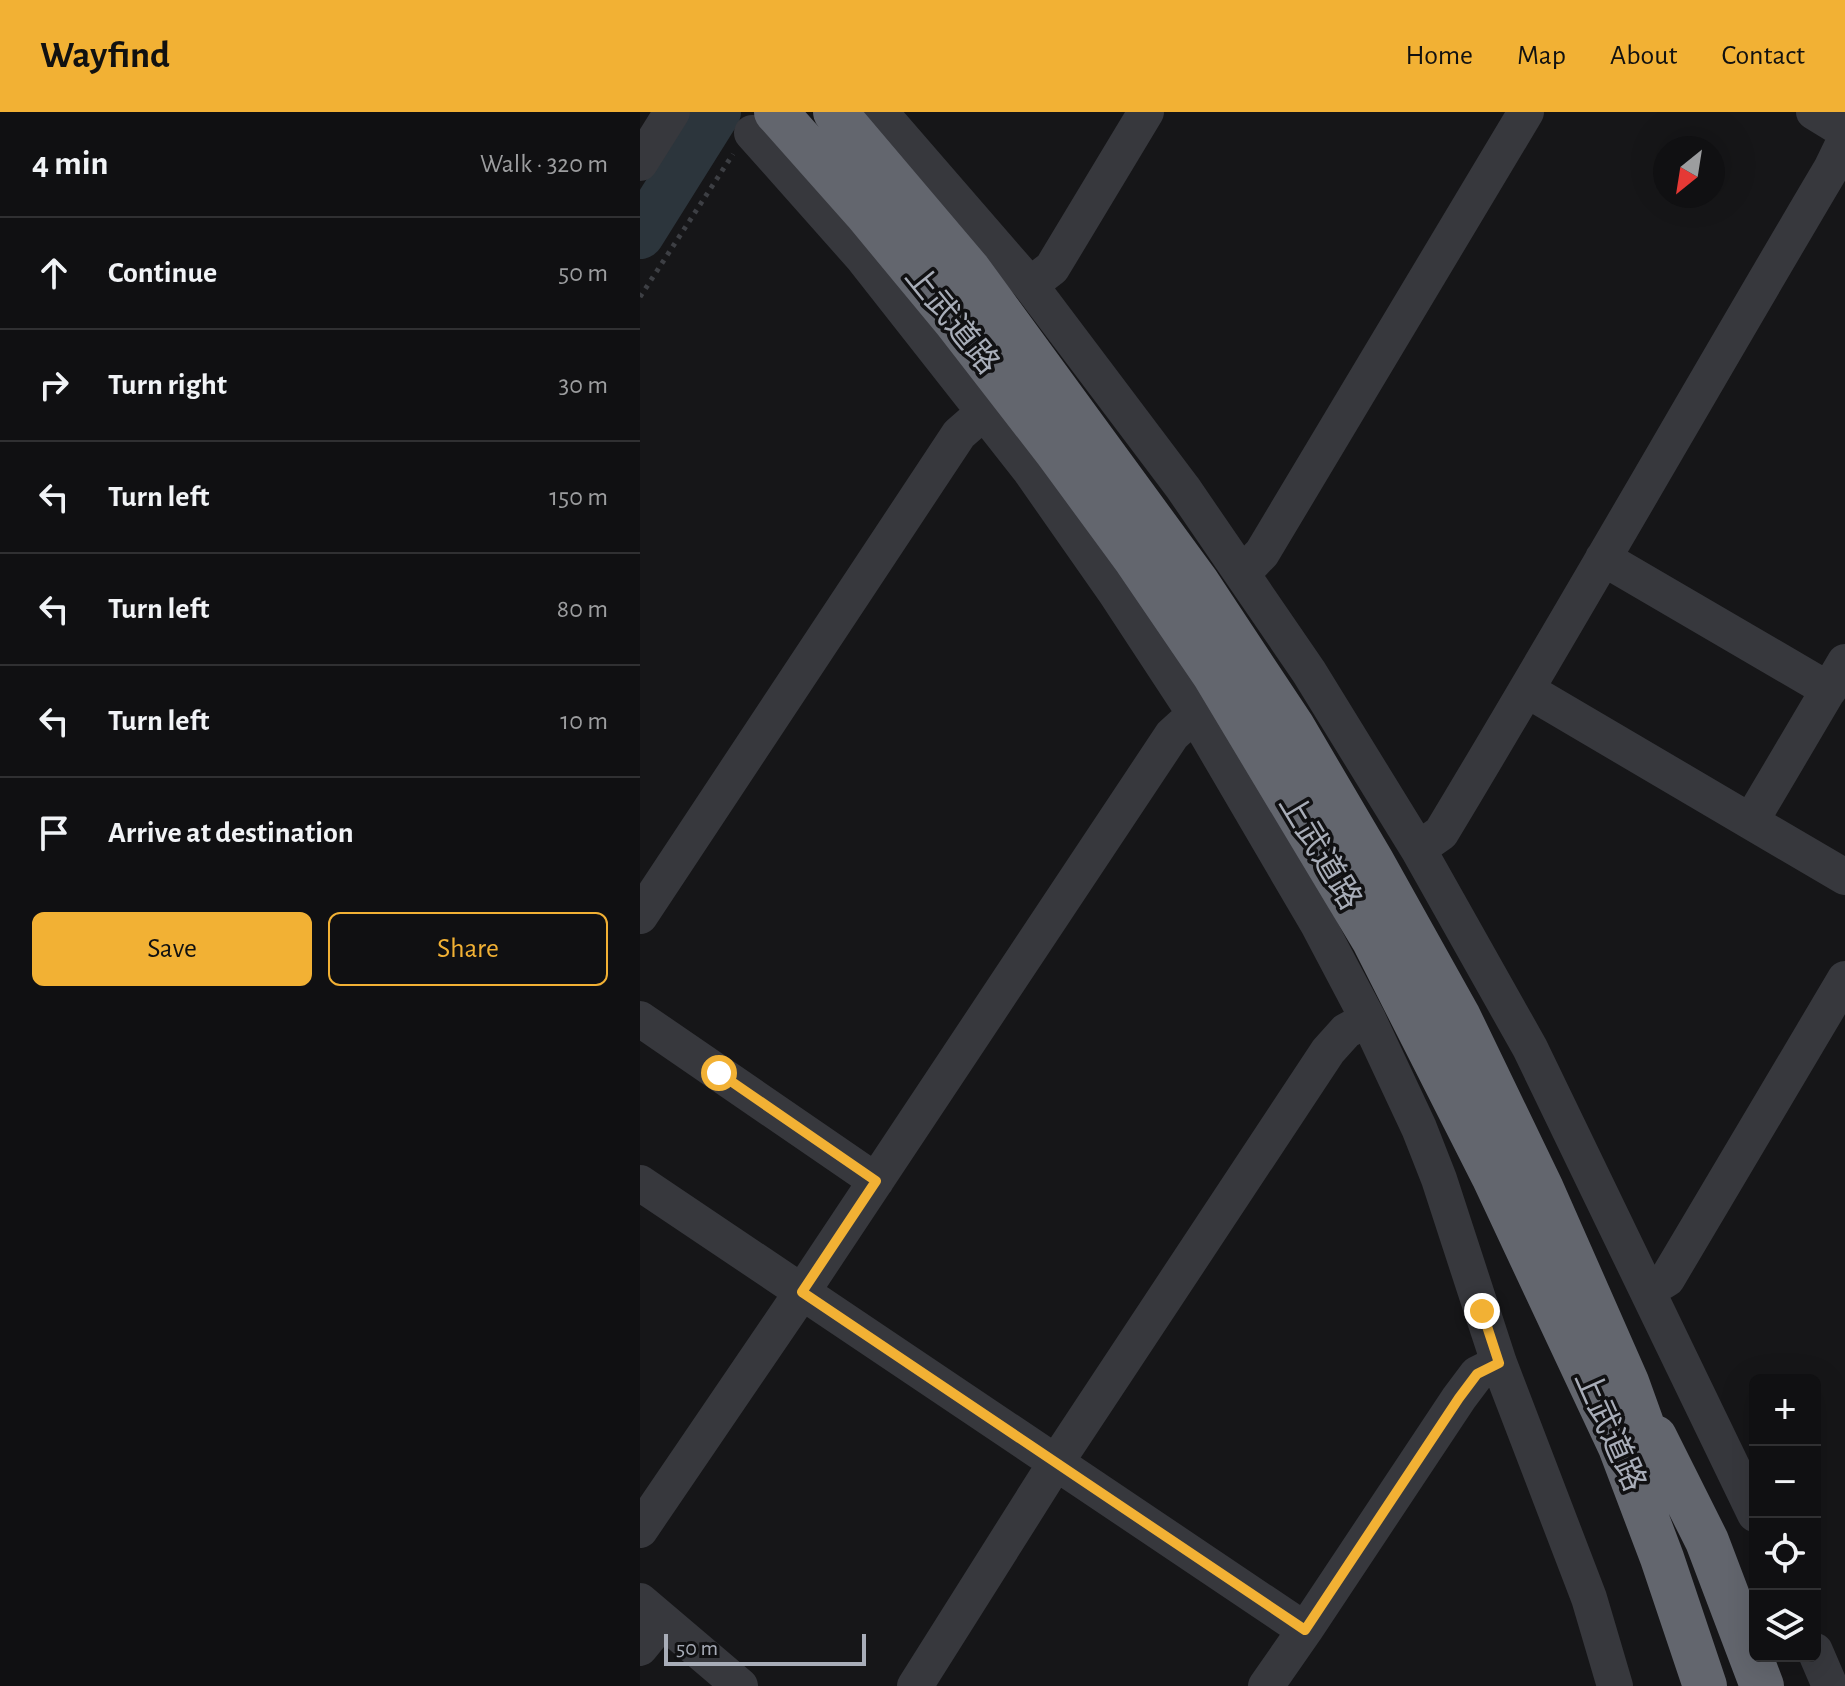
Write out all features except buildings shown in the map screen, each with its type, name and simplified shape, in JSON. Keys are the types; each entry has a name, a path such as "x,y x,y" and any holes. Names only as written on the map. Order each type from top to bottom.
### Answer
{"highway":[{"name":"上武道路","path":"835,112 904,165 969,270 1197,582 1293,727 1373,863 1459,1017 1542,1189 1627,1382 1734,1686"},
{"name":"上武道路","path":"764,122 875,224 1042,460 1136,560 1213,673 1374,941 1493,1176 1620,1447 1705,1686"},
{"path":"1550,1298 1642,1565 1677,1686"},
{"path":"1627,1382 1707,1541 1762,1686"}],"street":[{"path":"640,163 672,112"},
{"path":"880,112 904,165 1030,285 1183,488 1309,672 1418,849 1530,1048 1749,1501"},
{"path":"1030,285 1052,268 1146,112"},
{"path":"1243,573 1262,553 1526,112"},
{"path":"1814,112 1845,131"},
{"path":"764,122 863,258 983,413 1042,460 1115,592 1195,714 1319,926 1368,1019 1439,1179 1499,1363 1589,1598 1615,1686"},
{"path":"1418,849 1441,833 1840,162"},
{"path":"640,916 959,434 983,413"},
{"path":"1603,558 1837,676 1751,821"},
{"path":"1527,690 1845,877"},
{"path":"640,1530 1172,735 1195,714"},
{"path":"1649,1290 1667,1279 1845,979"},
{"path":"640,1019 876,1181"},
{"path":"915,1686 1055,1464 1328,1051 1346,1031 1368,1019"},
{"path":"640,1183 1305,1630"},
{"path":"1266,1686 1459,1398 1477,1374 1499,1363"},
{"path":"647,1623 740,1686"},
{"path":"1820,1662 1830,1686"}],"path":[{"path":"640,297 734,152 764,122"}],"waterway":[{"path":"640,235 717,112"}],"route":[{"path":"719,1073 876,1181 802,1292 1305,1630 1459,1398 1477,1374 1499,1363 1482,1311"}]}
